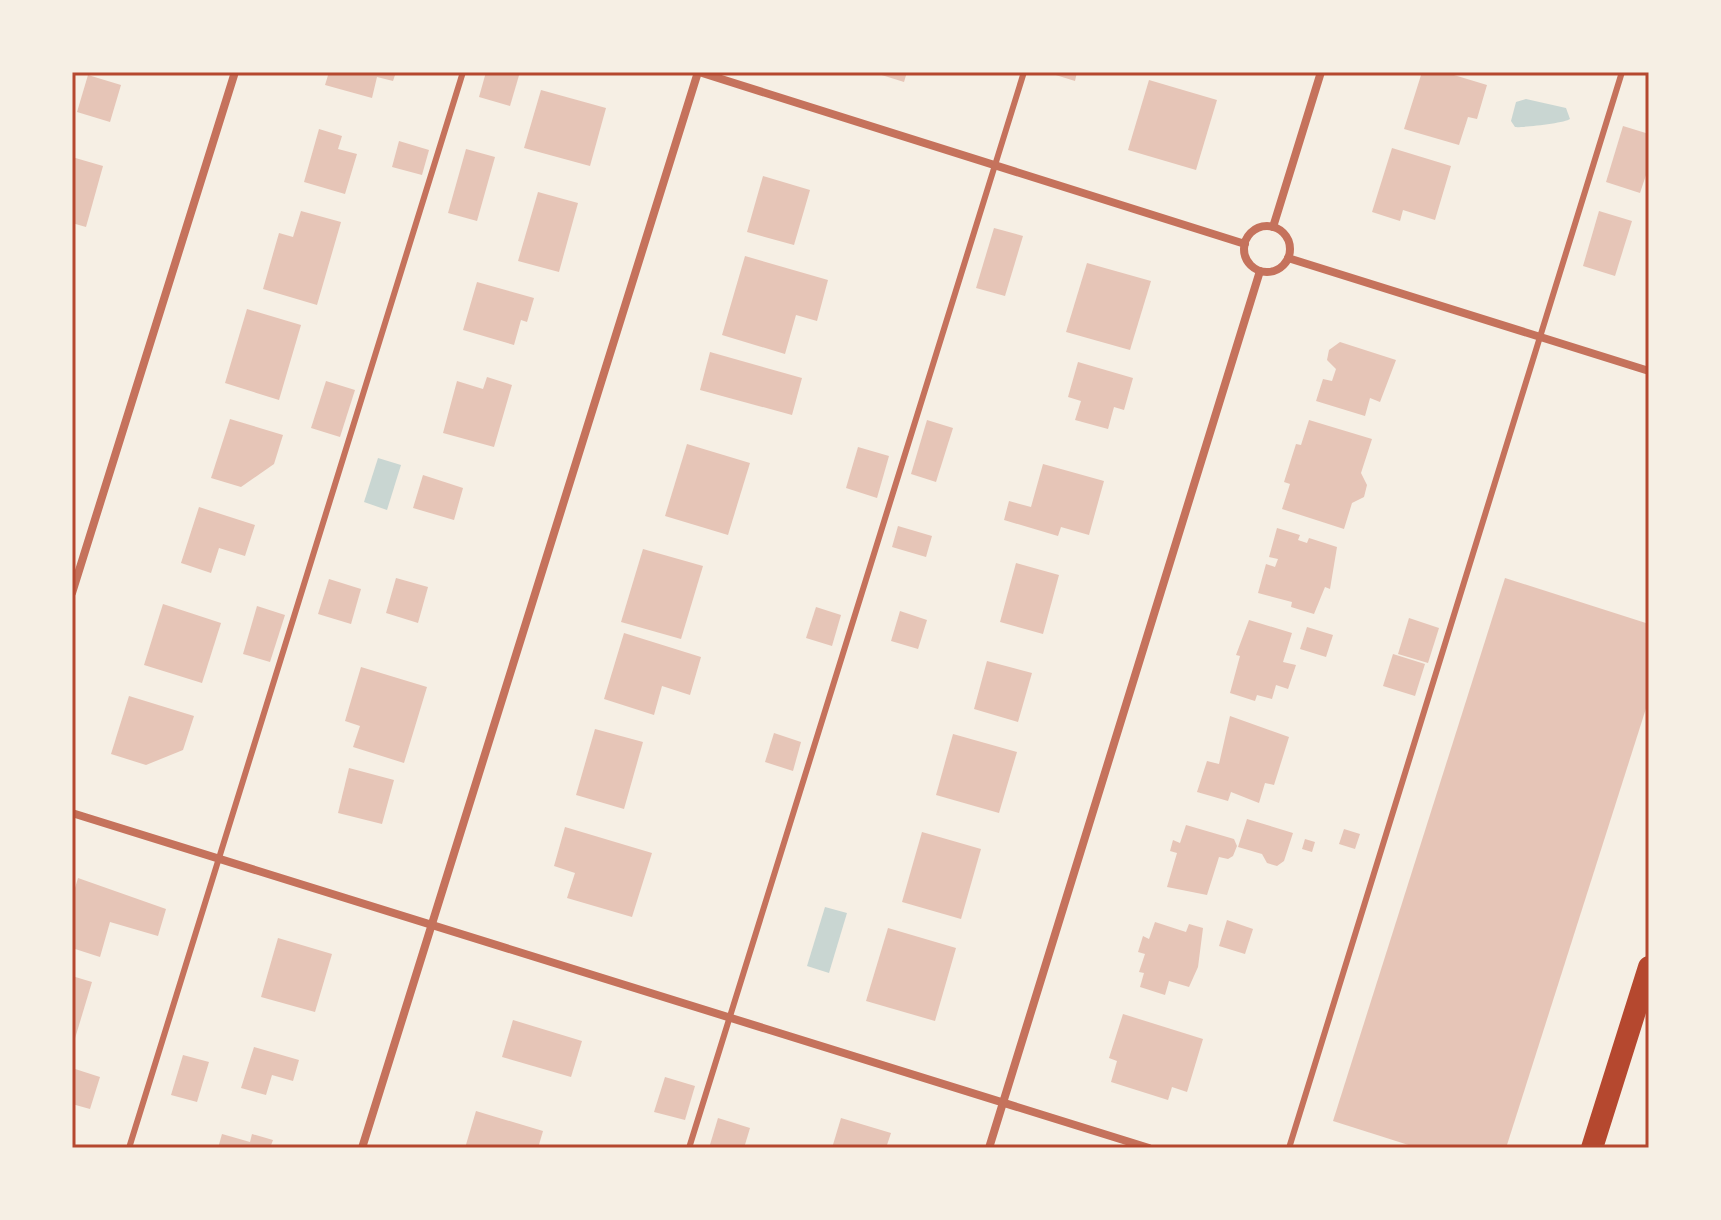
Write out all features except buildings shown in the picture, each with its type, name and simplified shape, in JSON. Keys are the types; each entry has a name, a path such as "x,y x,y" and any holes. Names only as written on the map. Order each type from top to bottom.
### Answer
{"highway":[{"path":"1592,1148 1649,967"}],"street":[{"path":"72,593 235,72"},
{"path":"362,1148 698,72 1245,244"},
{"path":"1273,227 1321,72"},
{"path":"1273,227 1285,236 1288,258 1280,269 1260,271 1248,263 1245,244 1259,228 1273,227"},
{"path":"1288,258 1649,371"},
{"path":"989,1148 1260,271"},
{"path":"72,813 1149,1148"}],"lane":[{"path":"129,1148 463,72"},
{"path":"689,1148 1024,72"},
{"path":"1289,1148 1622,72"}],"shaded area":[{"path":"1526,99 1566,108 1570,119 1515,127 1511,121 1516,102"},
{"path":"378,458 401,465 387,510 364,502"},
{"path":"825,907 847,913 829,973 807,966"}]}
